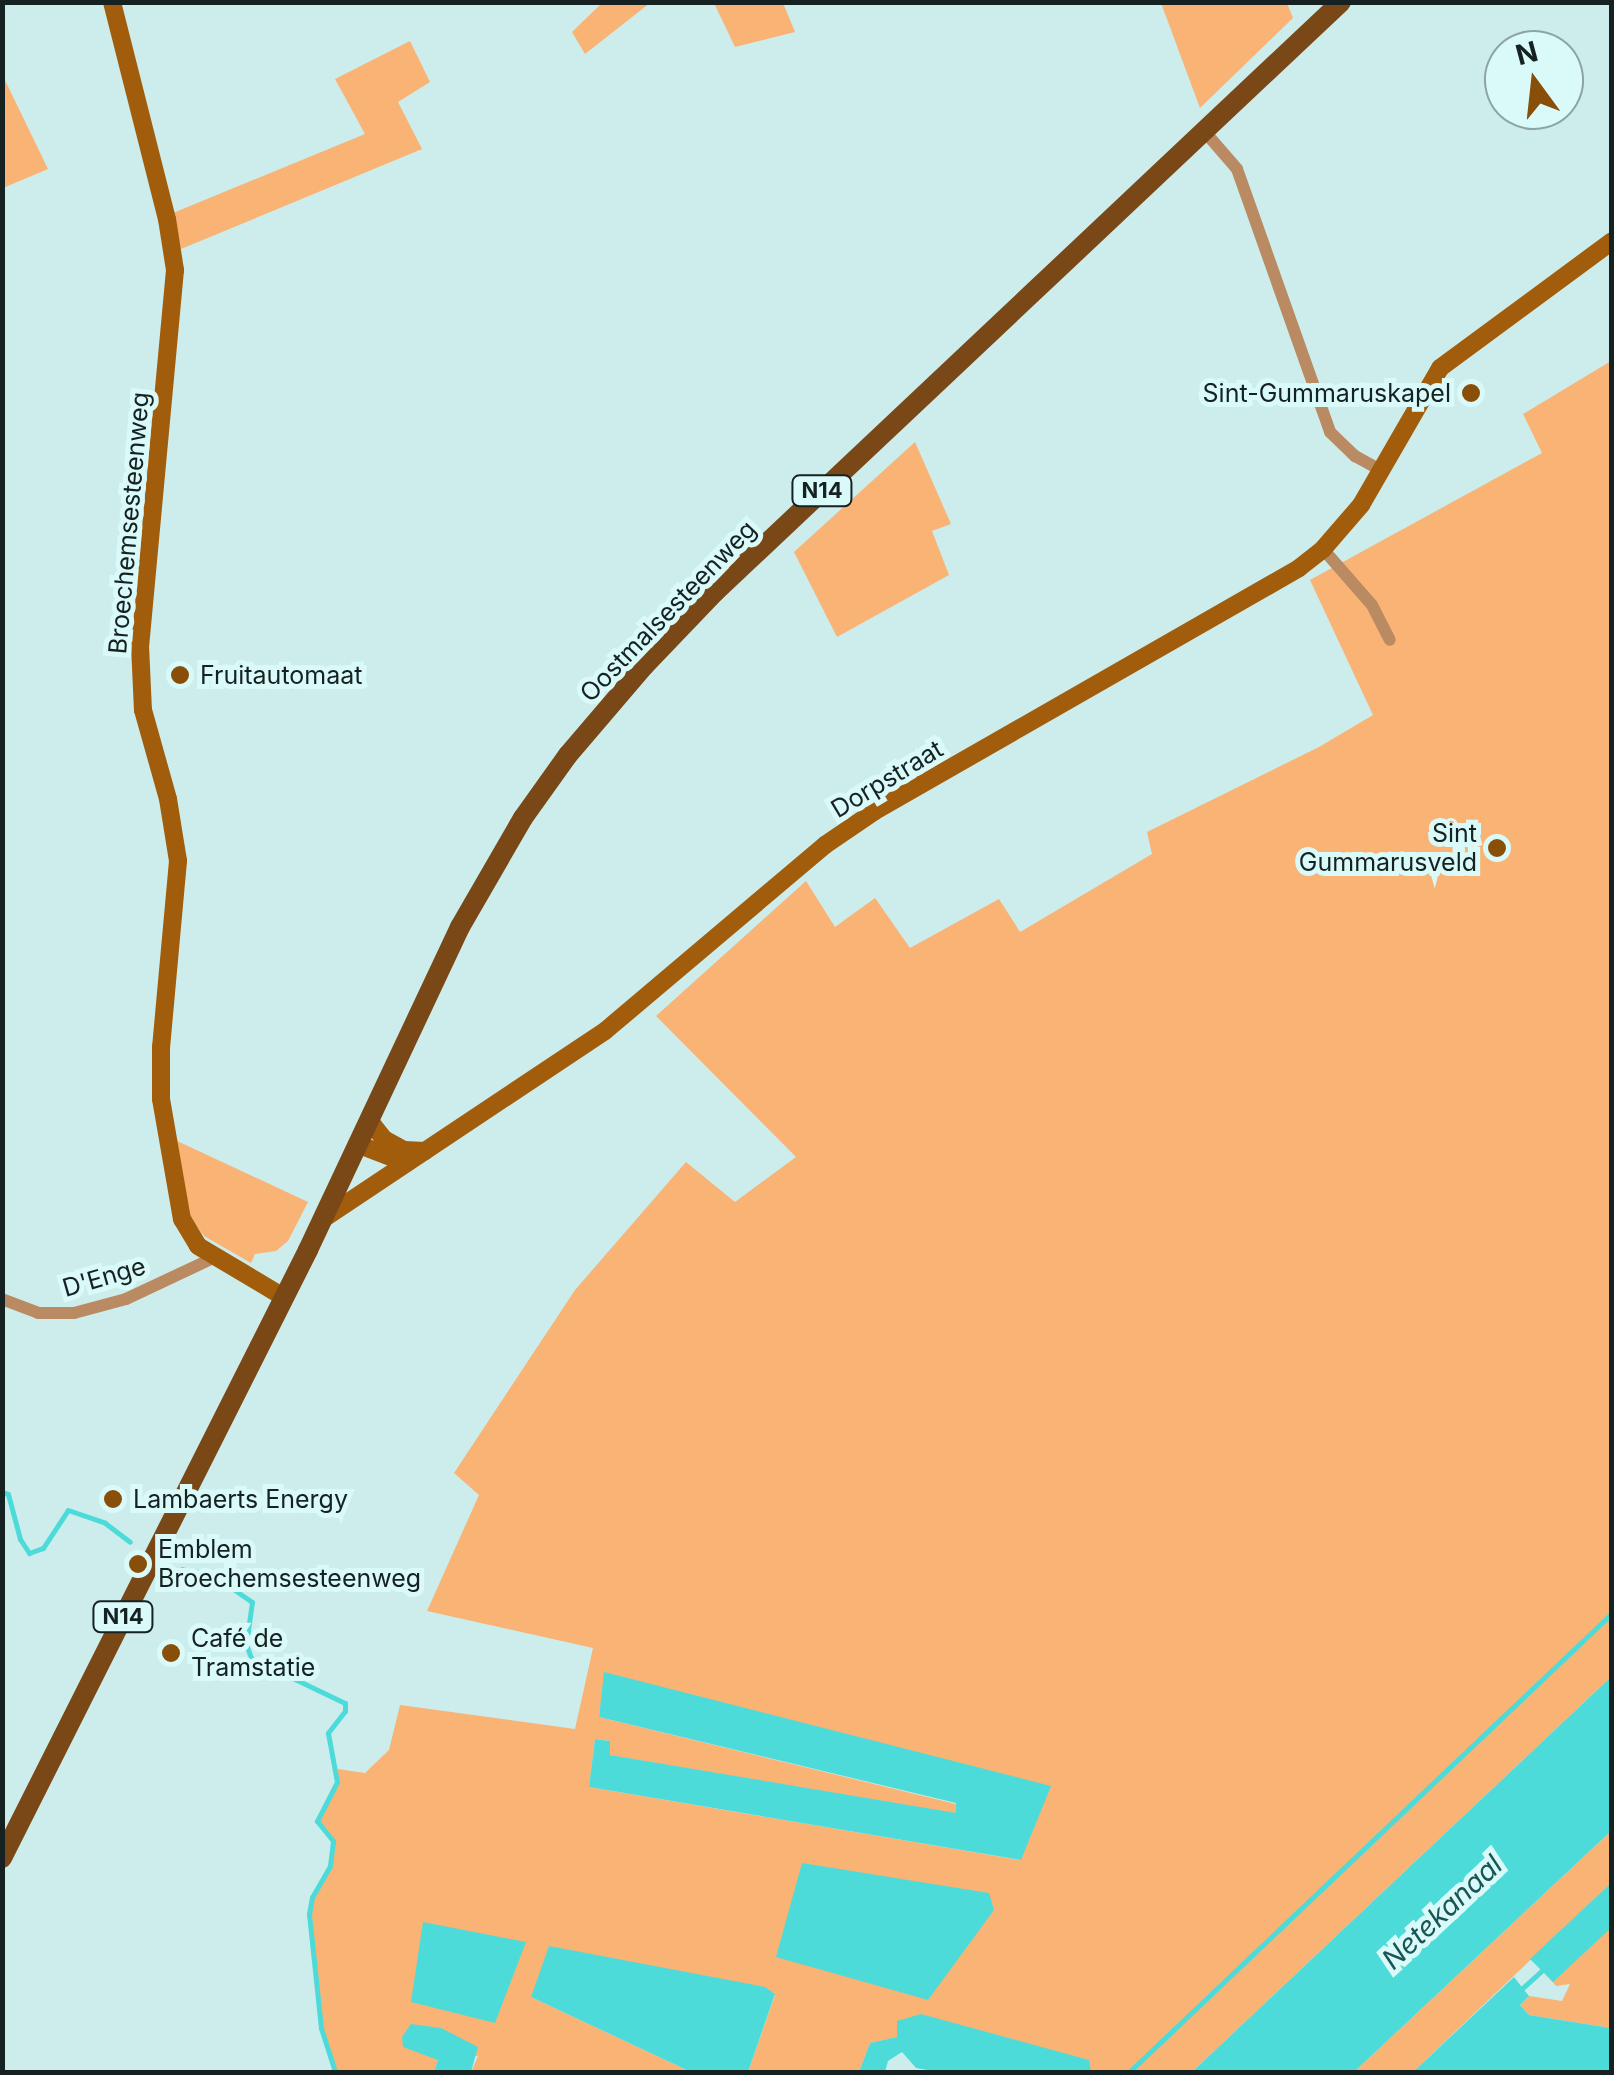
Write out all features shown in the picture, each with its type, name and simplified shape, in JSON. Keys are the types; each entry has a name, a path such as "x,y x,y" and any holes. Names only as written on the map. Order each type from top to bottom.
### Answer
{"main road":[{"name":"Oostmalsesteenweg","path":"282,1296 323,1219 488,874 534,802 618,695 716,592 1341,2"},
{"name":"N14","path":"2,1858 282,1296"}],"street":[{"name":"Broechemsesteenweg","path":"112,2 167,219 175,270 140,644 141,693 168,799 178,861 161,1047 161,1100 182,1219 198,1246 282,1296"},
{"path":"1204,132 1237,169 1330,432 1356,456 1380,470"},
{"name":"Dorpstraat","path":"323,1219 605,1031 825,845 1278,583 1323,549 1360,505 1440,368 1612,240"},
{"path":"1323,549 1372,605 1390,640"},
{"path":"369,1120 384,1140 404,1150 426,1152"},
{"path":"357,1144 406,1163"},
{"name":"D'Enge","path":"2,1299 38,1313 74,1313 126,1299 214,1258"}],"shaded area":[{"path":"602,3 650,3 585,54 572,32"},
{"path":"714,3 783,3 795,32 735,47"},
{"path":"1161,3 1287,3 1293,18 1200,108"},
{"path":"410,41 430,82 398,102 422,149 181,249 173,213 365,134 335,79"},
{"path":"2,74 48,169 3,188 2,188"},
{"path":"1611,361 1611,1677 1192,2072 1091,2072 1088,2060 898,2037 870,2043 859,2072 748,2072 775,1995 531,1997 691,2072 471,2072 478,2056 438,2060 434,2072 335,2072 321,2028 309,1914 312,1897 330,1866 333,1841 317,1821 337,1782 338,1769 365,1773 389,1750 400,1705 575,1729 593,1648 427,1611 479,1495 454,1473 575,1290 686,1162 735,1202 796,1157 656,1016 806,881 835,927 875,898 910,948 999,899 1020,932 1152,854 1147,832 1319,747 1373,715 1310,580 1542,453 1523,414","holes":["605,1673 1050,1787 1020,1860 589,1787 595,1739 610,1741 609,1755 956,1814 956,1804 599,1717"]},
{"path":"915,442 951,524 932,531 949,575 837,637 794,552"},
{"path":"175,1140 308,1202 288,1241 276,1251 255,1254 251,1263 204,1236 189,1216"},
{"path":"1611,1831 1611,1883 1413,2072 1354,2072"},
{"path":"1611,1906 1611,2028 1529,2015 1520,2005 1529,1996 1562,2001 1570,1984 1556,1986 1542,1970"}],"water":[{"path":"604,1672 1051,1786 1021,1860 589,1787 595,1739 610,1741 610,1755 956,1813 956,1803 599,1717"},
{"name":"Netekanaal","path":"1611,1677 1611,1831 1354,2072 1192,2072"},
{"path":"802,1863 989,1893 994,1910 928,2000 776,1957"},
{"path":"1611,1883 1611,1928 1553,1982 1530,1959"},
{"path":"423,1922 526,1942 495,2023 411,2002"},
{"path":"549,1946 765,1987 775,1994 748,2072 691,2072 531,1997"},
{"path":"1514,1977 1529,1996 1520,2005 1529,2015 1611,2028 1611,2072 1413,2072"},
{"path":"921,2014 1089,2060 1091,2072 939,2072 916,2068 902,2052 888,2061 885,2072 859,2072 870,2043 897,2037 897,2021"},
{"path":"411,2024 441,2028 478,2047 471,2072 434,2072 438,2060 403,2047 402,2037"}],"waterway":[{"path":"2,1492 8,1494 20,1539 29,1553 43,1548 68,1510 105,1523 130,1542"},
{"path":"182,1569 213,1575 252,1602 246,1644 251,1658 345,1703 345,1711 328,1733 337,1782 317,1821 333,1841 330,1866 312,1897 309,1914 321,2028 335,2072"},
{"path":"1129,2072 1612,1613"},
{"path":"1518,1992 1547,1966"}],"place":[{"name":"Sint-Gummaruskapel","path":"1471,393"},
{"name":"Fruitautomaat","path":"180,675"},
{"name":"Sint Gummarusveld","path":"1497,848"},
{"name":"Lambaerts Energy","path":"113,1499"},
{"name":"Emblem Broechemsesteenweg","path":"138,1564"},
{"name":"Café de Tramstatie","path":"171,1653"}]}
